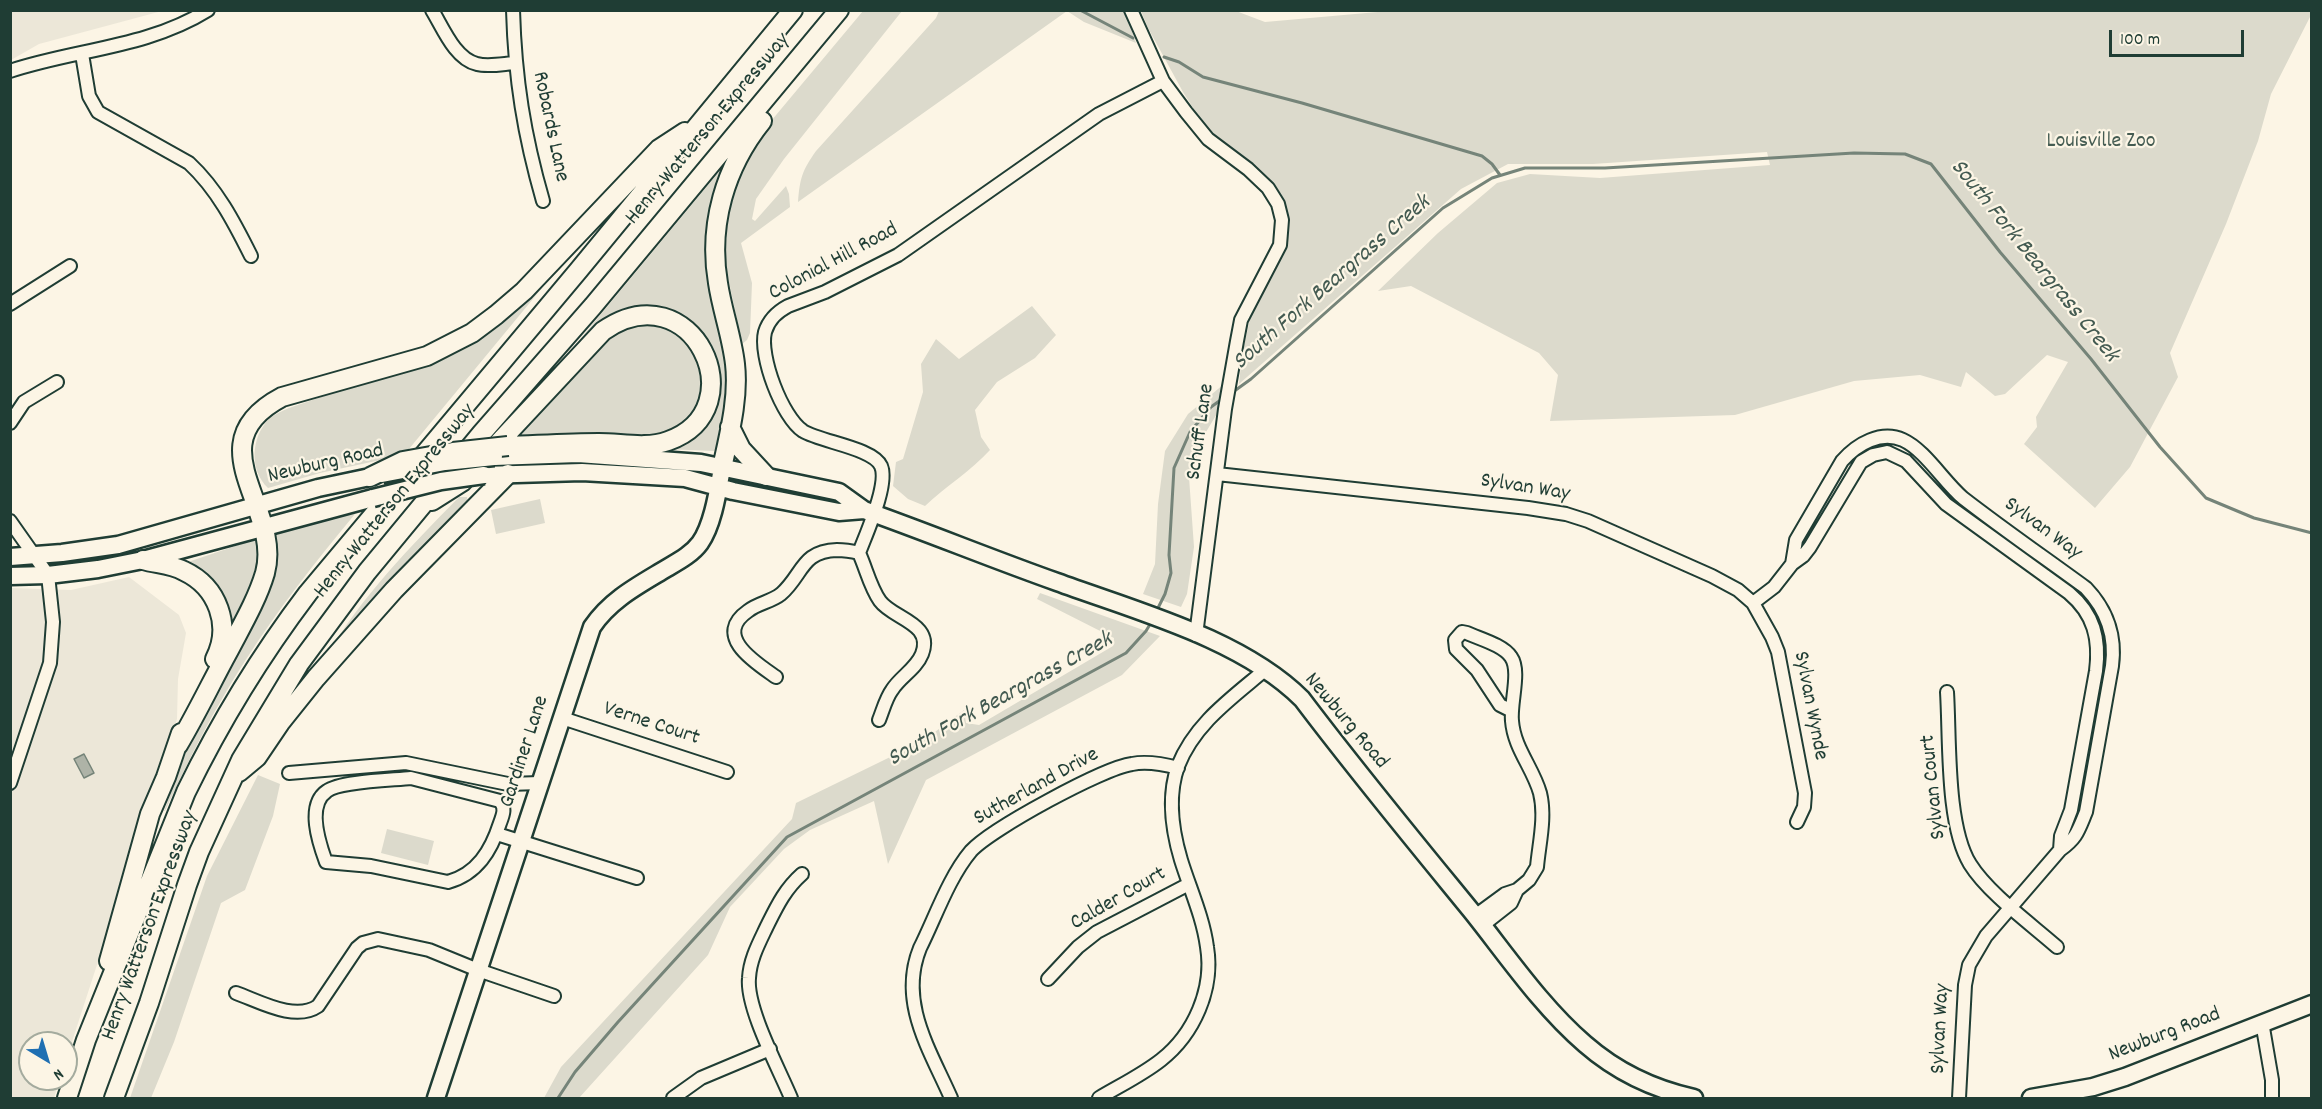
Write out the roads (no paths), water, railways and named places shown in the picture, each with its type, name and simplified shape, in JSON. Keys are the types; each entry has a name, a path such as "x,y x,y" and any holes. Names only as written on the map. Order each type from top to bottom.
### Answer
{"highway":[{"name":"Henry Watterson Expressway","path":"67,1098 86,1040 186,792 267,649 308,593 793,10"},
{"name":"Henry Watterson Expressway","path":"114,1098 159,977 187,885 233,776 255,734 299,664 337,610 481,434 593,306 839,10"},
{"path":"722,468 734,399 735,365 718,286 715,253 721,202 731,172 746,144 814,57 821,33"},
{"path":"86,1040 150,814 178,745 237,636 259,589 267,564 263,527 244,473 241,457 243,438 248,427 264,406 286,395 427,356 472,333 524,291 659,149 702,121"},
{"path":"370,477 403,461 453,452 501,452 602,443 648,445 676,438 699,418 709,398 711,376 705,354 692,334 664,317 641,315 613,324 580,355 462,482 417,512"},
{"path":"730,427 741,449 766,476"},
{"path":"233,776 257,758 280,723 316,678 394,590 508,474"},
{"path":"143,561 171,565 195,576 214,597 221,616 219,652 183,724 178,745"}],"main road":[{"name":"Newburg Road","path":"501,452 599,455 701,463 839,492 869,512 1196,634 1241,654 1266,669 1302,699 1559,1018 1586,1045 1656,1094 1694,1098"},
{"name":"Gardiner Lane","path":"436,1098 588,637 600,615 621,596 680,560 698,545 710,524 722,468"},
{"name":"Newburg Road","path":"10,576 48,575 143,561 441,481 508,474 582,472 685,478 839,512 869,512"},
{"name":"Newburg Road","path":"10,557 118,545 318,488 370,477"},
{"name":"Newburg Road","path":"2031,1098 2093,1087 2125,1077 2312,1004"}],"street":[{"path":"10,71 34,63 82,54 149,37 172,29 208,10"},
{"name":"Robards Lane","path":"432,10 458,51 471,62 485,65 514,63 528,149 543,201"},
{"path":"513,10 514,63"},
{"name":"Schuff Lane","path":"1131,10 1163,81 1208,139 1268,188 1281,212 1282,237 1242,320 1225,409 1196,634"},
{"path":"82,54 89,96 98,112 199,172 218,196 251,256"},
{"name":"Colonial Hill Road","path":"869,512 883,479 881,466 870,456 813,436 791,421 779,400 765,352 764,339 769,323 780,310 862,274 909,249 1099,114 1163,81"},
{"path":"10,304 70,267"},
{"path":"10,423 24,402 57,382"},
{"name":"Sylvan Way","path":"1792,564 1796,540 1842,461 1856,447 1874,439 1892,437 1910,444 1962,497 2086,588 2099,603 2111,631 2114,650 2086,812 2073,841 2060,850 2011,906 1986,936 1969,965 1965,985 1959,1098"},
{"name":"Sylvan Way","path":"1217,474 1566,514 1588,521 1712,576 1738,590 1753,603 1774,586 1810,547 1861,462 1873,455 1887,452 1906,461 1946,504 2078,600 2091,618 2097,637 2098,654 2071,810 2061,836 2060,850"},
{"path":"1916,471 1927,460"},
{"path":"869,512 860,553 880,602 893,613 912,622 923,639 922,656 891,691 879,720"},
{"path":"10,521 48,575 53,622 50,663 10,783"},
{"path":"776,677 743,652 739,646 735,631 740,618 751,608 781,594 813,555 825,550 851,550 860,553"},
{"name":"Sylvan Wynde","path":"1753,603 1778,652 1805,794 1804,807 1797,822"},
{"path":"1479,920 1510,903 1517,890 1529,880 1537,867 1542,804 1540,791 1514,735 1512,711 1515,664 1505,651 1462,632 1455,640 1456,649 1477,670 1500,705 1512,711"},
{"path":"1099,1098 1148,1070 1169,1053 1186,1034 1199,1011 1208,974 1208,950 1175,841 1172,800 1178,768 1190,742 1215,711 1266,669"},
{"name":"Sylvan Court","path":"1947,692 1953,804 1957,833 1966,858 1976,873 2057,947"},
{"name":"Verne Court","path":"562,718 727,772"},
{"name":"Sutherland Drive","path":"951,1098 918,1021 912,1000 911,983 915,960 920,948 960,866 976,846 1002,827 1109,771 1138,763 1178,768"},
{"path":"289,773 406,764 508,784 540,783"},
{"path":"411,778 500,801 504,809 497,834 488,854 481,862 460,878 448,882 371,866 326,862 318,842 316,817 319,800 336,786 411,778"},
{"path":"2074,790 2089,793"},
{"path":"497,834 637,878"},
{"path":"791,1098 750,998 748,980 754,954 778,903 786,890 802,874"},
{"name":"Calder Court","path":"1048,979 1078,947 1097,932 1189,884"},
{"path":"236,993 289,1011 306,1012 318,1006 357,948 363,943 378,939 429,950 478,970 554,996"},
{"path":"2262,1022 2272,1080 2272,1098"},
{"path":"673,1098 701,1078 770,1049"}],"waterway":[{"path":"1080,10 1133,38"},
{"path":"1164,57 1179,62 1203,77 1302,103 1482,156 1500,175"},
{"name":"South Fork Beargrass Creek","path":"1233,392 1251,379 1443,208 1492,178 1525,168 1605,168 1854,153 1905,154 1931,164 2160,447 2206,498 2254,518 2312,533"},
{"name":"South Fork Beargrass Creek","path":"1156,612 1165,594 1171,573 1169,555 1174,468 1190,432 1211,407 1222,399"},
{"name":"South Fork Beargrass Creek","path":"558,1098 575,1072 618,1022 787,837 1126,653 1152,621"}],"park label":[{"name":"Louisville Zoo","path":"2101,143"}]}
